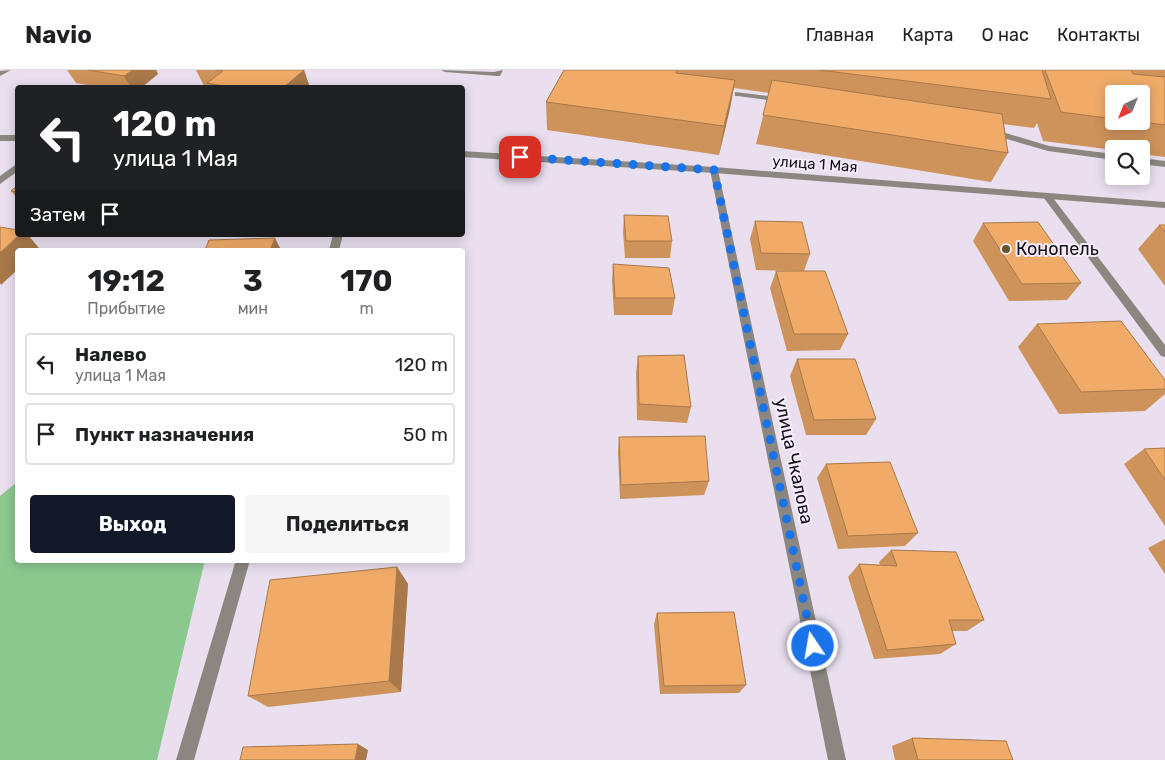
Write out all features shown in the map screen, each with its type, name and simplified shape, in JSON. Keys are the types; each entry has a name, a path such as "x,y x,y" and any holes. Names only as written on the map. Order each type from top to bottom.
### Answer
{"street":[{"path":"0,74 8,70"},
{"path":"445,70 497,74 499,70"},
{"path":"738,94 796,102"},
{"path":"978,128 1048,148 1105,156"},
{"path":"0,138 15,138"},
{"name":"улица 1 Мая","path":"465,154 714,170 1165,205"},
{"path":"1150,162 1165,164"},
{"path":"0,181 15,168"},
{"name":"улица Чкалова","path":"714,170 837,760"},
{"path":"1047,196 1165,353"},
{"path":"184,760 242,563"}],"green space":[{"path":"15,484 15,563 204,563 157,760 0,760 0,496"}],"building":[{"path":"88,70 133,70 124,76"},
{"path":"215,70 304,70 286,85 217,85 207,83 223,71"},
{"path":"564,70 677,70 676,73 735,80 724,126 546,102"},
{"path":"819,70 1042,70 1051,99"},
{"path":"1045,70 1131,70 1133,74 1165,77 1165,125 1150,123 1150,85 1105,85 1105,118 1061,112"},
{"path":"772,80 1002,114 1008,153 763,115"},
{"path":"624,215 668,216 672,241 626,241"},
{"path":"755,221 802,222 810,254 761,253"},
{"path":"1038,222 1081,283 1022,284 983,223"},
{"path":"1159,225 1165,225 1165,232"},
{"path":"0,227 15,230 15,237 17,237 0,253"},
{"path":"275,238 271,248 206,248 209,240"},
{"path":"613,264 669,268 675,298 615,298"},
{"path":"776,271 825,271 848,334 794,334"},
{"path":"1121,321 1165,380 1165,389 1081,392 1037,324"},
{"path":"684,355 691,407 639,404 638,356"},
{"path":"797,359 855,359 876,419 814,420"},
{"path":"705,436 709,481 621,485 619,437"},
{"path":"1165,448 1165,480 1144,449"},
{"path":"890,462 918,533 848,536 826,464"},
{"path":"891,550 956,552 984,620 949,620 956,644 887,650 859,564 897,566"},
{"path":"397,567 389,681 248,696 270,580"},
{"path":"734,612 746,685 664,686 657,613"},
{"path":"912,738 1006,741 1013,760 918,760"},
{"path":"358,744 355,760 240,760 243,747"}],"place":[{"name":"Конопель","path":"1006,249"}],"route":[{"path":"520,157 714,170 813,646"}]}
